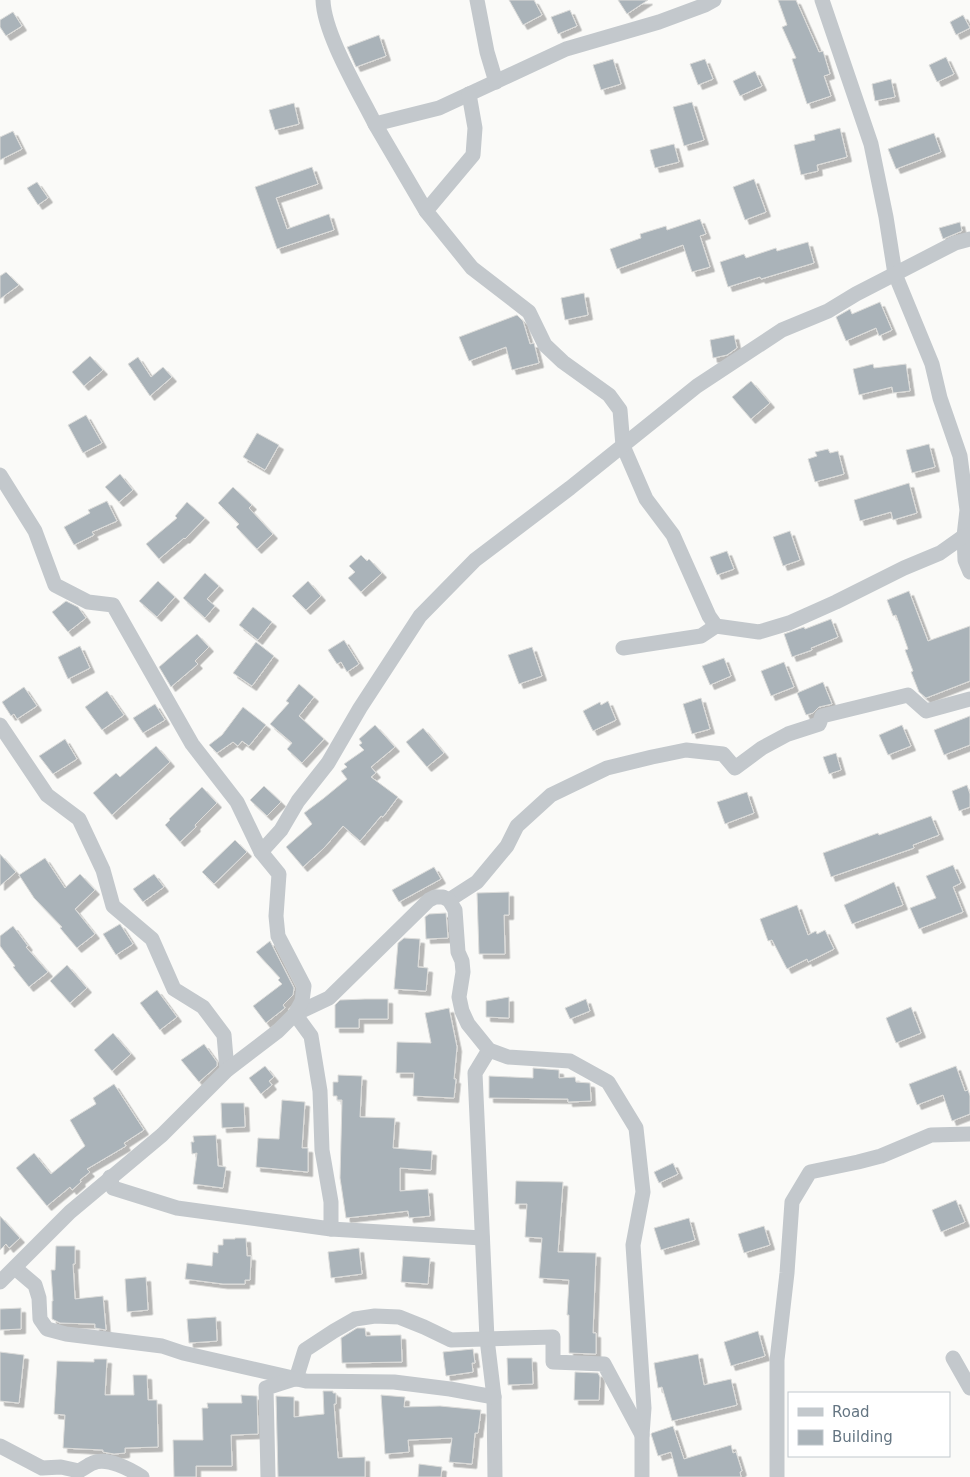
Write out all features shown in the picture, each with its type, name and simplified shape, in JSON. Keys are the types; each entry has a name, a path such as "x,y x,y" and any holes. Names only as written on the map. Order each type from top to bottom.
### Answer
{"street":[{"path":"323,0 323,12 336,46 375,124 426,211 472,268 529,312 545,345 563,362 609,395 620,410 623,446 646,499 673,535 709,616 716,626"},
{"path":"477,0 487,52 496,82"},
{"path":"375,124 438,108 566,49 659,22 714,0"},
{"path":"822,0 871,144 896,274 932,364 940,398 960,456 967,510 965,560 970,572"},
{"path":"426,211 473,155 475,128 469,94"},
{"path":"262,852 281,830 298,801 328,763 360,708 420,616 475,560 570,488 697,386 782,330 828,310 955,243 970,239"},
{"path":"0,475 35,531 55,585 88,602 113,605 192,744 238,802 262,852 279,874 276,916 278,936 304,986 302,1001 295,1014 278,1031 226,1070 162,1134 70,1212 0,1282"},
{"path":"623,648 701,636 716,626 759,632 789,622 836,602 904,568 940,553 967,535"},
{"path":"449,900 477,882 507,846 517,826 551,795 607,768 652,756 686,750 723,754 735,768 762,748 788,734 819,724 822,716 908,695 926,711 970,699"},
{"path":"0,725 47,795 79,819 103,870 113,906 152,939 174,989 203,1007 224,1035 226,1070"},
{"path":"295,1014 329,998 429,900 435,897 443,897 449,900 455,910 458,952 462,961 463,972 460,997 462,1011 468,1024 490,1050 508,1057 570,1061 608,1082 636,1128 643,1192 633,1245 644,1408 642,1477"},
{"path":"295,1014 310,1036 320,1091 322,1150 331,1202 331,1229"},
{"path":"490,1050 475,1073 487,1339 494,1397 495,1477"},
{"path":"777,1477 777,1360 787,1273 792,1202 810,1172 874,1158 931,1135 970,1134"},
{"path":"110,1177 113,1188 177,1208 331,1229 482,1238"},
{"path":"15,1268 35,1285 39,1298 40,1318 47,1329 66,1334 162,1346 183,1353 296,1379 394,1382 494,1397"},
{"path":"296,1379 305,1350 355,1319 375,1316 398,1317 451,1340 553,1337 553,1362 604,1364 642,1435"},
{"path":"953,1358 970,1388"},
{"path":"268,1477 266,1388 296,1379"},
{"path":"0,1446 43,1472 61,1467 79,1472 94,1462 109,1463 129,1468 142,1477"}],"building":[{"path":"509,0 534,0 542,15 523,25"},
{"path":"618,0 648,0 627,14"},
{"path":"778,0 796,0 819,52 823,51 830,74 824,76 831,96 807,104 792,59 796,58 782,27 787,25"},
{"path":"570,10 577,26 558,34 551,17"},
{"path":"13,12 22,26 6,36 0,27 0,20"},
{"path":"963,15 970,28 956,35 950,22"},
{"path":"379,35 386,56 356,67 347,47"},
{"path":"946,57 954,74 937,82 929,65"},
{"path":"613,59 621,84 601,90 593,65"},
{"path":"705,59 713,79 698,85 690,64"},
{"path":"755,71 762,86 740,96 733,81"},
{"path":"891,79 895,97 875,101 872,84"},
{"path":"692,102 704,140 684,146 673,107"},
{"path":"294,103 299,124 275,130 269,110"},
{"path":"840,128 847,157 817,165 818,171 801,175 794,145 815,140 814,135"},
{"path":"13,131 22,149 0,160 0,137"},
{"path":"934,133 941,152 896,169 888,149"},
{"path":"674,144 679,162 655,168 650,150"},
{"path":"312,167 318,184 276,198 287,229 329,214 334,230 277,249 255,187"},
{"path":"754,179 766,212 745,220 733,187"},
{"path":"37,182 48,198 38,205 27,188"},
{"path":"700,219 706,234 700,236 710,267 692,272 683,245 617,269 610,249 641,238 640,234 666,226 667,230"},
{"path":"960,222 962,231 943,239 939,228"},
{"path":"808,242 814,263 728,287 720,262 744,254 746,258 776,248 777,251"},
{"path":"6,272 19,285 0,299 0,276"},
{"path":"584,293 588,315 565,320 561,298"},
{"path":"880,302 892,330 879,336 876,328 846,341 836,317 850,309 852,314"},
{"path":"517,315 523,321 530,344 534,343 539,363 512,370 506,347 469,361 459,337"},
{"path":"734,335 737,348 727,355 713,358 710,340"},
{"path":"90,356 103,370 84,386 72,372"},
{"path":"138,357 151,377 163,367 172,377 150,396 128,364"},
{"path":"873,364 874,368 906,364 910,391 893,393 892,387 859,395 853,369"},
{"path":"751,381 770,403 751,419 732,397"},
{"path":"86,415 102,443 83,453 68,425"},
{"path":"257,433 279,445 265,470 243,457"},
{"path":"929,444 935,467 912,473 906,450"},
{"path":"828,449 830,453 838,451 844,474 815,482 808,459 817,456 815,452"},
{"path":"120,474 133,490 119,502 105,487"},
{"path":"909,483 917,513 893,520 891,512 860,521 854,500"},
{"path":"233,487 252,505 249,508 273,534 257,549 236,527 239,524 218,503"},
{"path":"107,501 117,521 92,532 94,535 74,545 64,527 90,513 88,510"},
{"path":"187,502 205,518 185,539 159,559 146,544 177,518 175,516"},
{"path":"790,531 800,560 783,566 773,537"},
{"path":"727,551 734,569 717,575 710,557"},
{"path":"361,555 367,561 369,559 382,573 361,592 348,578 355,572 349,566"},
{"path":"205,573 219,586 207,599 215,606 205,618 183,598"},
{"path":"158,581 175,597 157,617 139,601"},
{"path":"308,581 321,596 306,610 292,596"},
{"path":"909,591 928,641 970,626 970,681 926,698 919,692 905,650 908,649 896,615 893,616 887,600"},
{"path":"66,601 78,607 86,618 68,632 52,612"},
{"path":"253,607 272,622 258,640 239,625"},
{"path":"831,619 838,637 811,648 812,650 792,657 784,634 804,627 805,629"},
{"path":"197,634 209,647 195,661 198,664 171,687 159,667"},
{"path":"344,640 359,664 347,672 341,662 337,664 328,650"},
{"path":"256,642 274,656 252,686 233,673"},
{"path":"80,646 90,668 68,679 58,657"},
{"path":"532,647 542,676 519,684 508,655"},
{"path":"724,658 731,676 710,685 702,666"},
{"path":"784,662 794,687 771,696 761,671"},
{"path":"823,682 832,704 819,707 813,713 806,715 797,693"},
{"path":"299,684 314,697 299,716 324,739 302,763 287,749 292,743 270,724 289,703 286,701"},
{"path":"24,687 37,706 17,719 14,714 11,716 2,702"},
{"path":"107,691 124,715 102,730 85,707"},
{"path":"701,698 710,729 692,734 683,704"},
{"path":"608,701 616,720 593,731 583,711 600,702 601,705"},
{"path":"155,704 165,720 143,733 133,718"},
{"path":"243,707 266,725 249,746 242,741 238,746 233,742 217,753 209,745 222,735"},
{"path":"970,716 970,745 944,755 934,730"},
{"path":"375,725 395,747 371,767 376,773 371,777 398,797 383,817 381,816 360,841 343,826 324,848 303,867 286,847 312,824 304,813 347,779 341,771 347,767 344,764 364,750 359,745 362,743 359,739"},
{"path":"902,725 911,746 888,755 879,735"},
{"path":"423,728 444,753 427,767 406,742"},
{"path":"65,739 77,759 53,774 39,756"},
{"path":"156,746 170,762 112,815 93,793 116,773 120,777"},
{"path":"836,753 841,770 829,774 823,757"},
{"path":"967,785 970,794 970,807 959,811 952,791"},
{"path":"264,786 281,802 267,816 250,800"},
{"path":"202,787 217,803 180,842 165,825"},
{"path":"747,792 754,813 725,824 717,802"},
{"path":"931,816 939,835 913,845 914,848 831,877 823,853"},
{"path":"235,840 247,852 214,884 202,872"},
{"path":"0,854 16,872 0,886"},
{"path":"45,858 65,888 80,874 95,890 75,909 95,934 77,948 60,928 62,927 34,898 19,875"},
{"path":"953,865 961,883 953,887 963,912 919,929 910,908 936,898 926,876"},
{"path":"434,867 441,879 399,902 392,890"},
{"path":"154,874 164,887 143,902 133,889"},
{"path":"894,882 903,905 852,924 844,905"},
{"path":"509,892 509,915 504,915 505,954 479,954 477,893"},
{"path":"797,905 808,935 816,931 817,934 825,930 834,949 808,962 807,959 787,969 772,940 768,941 760,919"},
{"path":"446,913 448,938 426,939 425,917 429,914"},
{"path":"120,924 133,944 116,955 103,934"},
{"path":"13,926 28,946 26,947 48,972 29,987 13,967 15,966 0,946 0,936"},
{"path":"404,938 420,939 418,967 428,968 426,991 394,989 398,943"},
{"path":"270,941 294,988 293,995 283,1005 285,1008 266,1023 253,1006 282,984 278,980 280,978 256,952"},
{"path":"67,965 87,988 70,1003 50,981"},
{"path":"157,990 177,1017 160,1030 140,1003"},
{"path":"509,997 509,1018 486,1017 486,1001"},
{"path":"388,999 388,1019 359,1019 359,1028 335,1028 335,1005 340,1000"},
{"path":"586,999 590,1011 570,1019 565,1008"},
{"path":"911,1007 921,1033 896,1043 886,1018"},
{"path":"449,1008 457,1047 454,1098 413,1096 414,1073 396,1073 397,1042 431,1043 425,1013"},
{"path":"113,1033 131,1054 112,1071 94,1050"},
{"path":"204,1044 217,1062 217,1066 199,1082 181,1060"},
{"path":"265,1066 274,1077 269,1081 272,1085 261,1094 249,1078"},
{"path":"956,1066 965,1091 968,1090 970,1096 970,1114 952,1121 943,1095 917,1105 909,1084"},
{"path":"533,1068 559,1070 559,1078 575,1077 576,1082 590,1083 591,1101 568,1102 568,1099 489,1098 489,1076 533,1078"},
{"path":"338,1075 362,1076 360,1117 395,1118 393,1148 432,1151 431,1170 400,1168 400,1191 428,1189 430,1216 409,1218 408,1211 346,1218 340,1178 342,1100 337,1100 337,1096 333,1096 333,1082 338,1082"},
{"path":"114,1084 144,1130 124,1143 126,1146 87,1169 90,1172 80,1180 81,1182 72,1190 70,1187 47,1206 16,1168 34,1153 51,1174 85,1146 70,1120 96,1104 93,1098"},
{"path":"282,1100 305,1102 302,1148 308,1148 308,1172 256,1167 258,1138 279,1139"},
{"path":"221,1103 244,1103 245,1127 222,1128"},
{"path":"216,1135 218,1166 226,1167 223,1188 193,1184 197,1153 192,1154 191,1142 194,1142 193,1136"},
{"path":"673,1163 678,1174 659,1183 654,1172"},
{"path":"516,1181 563,1182 558,1252 596,1253 593,1333 596,1333 596,1354 569,1353 569,1315 567,1315 569,1280 539,1278 542,1238 525,1237 527,1204 515,1204"},
{"path":"956,1200 965,1222 941,1232 932,1210"},
{"path":"0,1216 20,1238 9,1248 6,1244 0,1250"},
{"path":"689,1218 695,1240 661,1250 654,1228"},
{"path":"764,1226 770,1245 744,1253 738,1234"},
{"path":"246,1238 247,1256 251,1256 250,1280 245,1280 245,1284 223,1284 185,1279 187,1263 212,1266 213,1252 218,1253 218,1245 223,1245 223,1239"},
{"path":"56,1246 75,1246 75,1264 73,1264 75,1299 103,1296 106,1330 95,1328 95,1324 60,1323 52,1319 51,1270 55,1270"},
{"path":"359,1248 362,1274 331,1278 328,1252"},
{"path":"403,1256 430,1258 428,1284 401,1282"},
{"path":"146,1277 148,1310 127,1312 125,1279"},
{"path":"21,1308 21,1329 0,1330 0,1309"},
{"path":"216,1317 217,1341 189,1343 187,1319"},
{"path":"357,1328 365,1328 366,1336 401,1335 402,1362 342,1363 341,1338"},
{"path":"758,1331 765,1356 731,1366 724,1342"},
{"path":"473,1349 475,1363 472,1363 473,1372 446,1376 443,1352"},
{"path":"0,1352 24,1355 19,1403 0,1401"},
{"path":"698,1354 704,1385 731,1379 737,1405 672,1421 662,1387 658,1388 654,1363"},
{"path":"507,1358 532,1358 533,1384 508,1385"},
{"path":"94,1359 107,1359 105,1395 134,1395 133,1375 147,1375 148,1400 157,1400 158,1447 125,1448 125,1453 114,1454 103,1452 103,1450 63,1448 65,1415 54,1414 57,1361 94,1362"},
{"path":"575,1372 598,1373 600,1377 599,1400 574,1400"},
{"path":"323,1391 333,1391 333,1393 336,1393 336,1404 334,1404 338,1458 365,1457 365,1477 278,1477 276,1396 294,1397 294,1417 324,1414"},
{"path":"241,1395 257,1396 258,1434 231,1435 232,1466 196,1466 196,1477 174,1477 173,1440 203,1440 202,1408 208,1408 207,1403 242,1403"},
{"path":"381,1395 405,1397 404,1407 440,1406 481,1410 478,1433 475,1433 472,1464 449,1462 452,1438 408,1440 409,1452 385,1454"},
{"path":"673,1426 684,1459 731,1445 733,1453 736,1452 742,1471 740,1472 741,1477 678,1477 671,1452 658,1456 651,1434"},
{"path":"419,1464 442,1467 441,1477 418,1477"}]}
